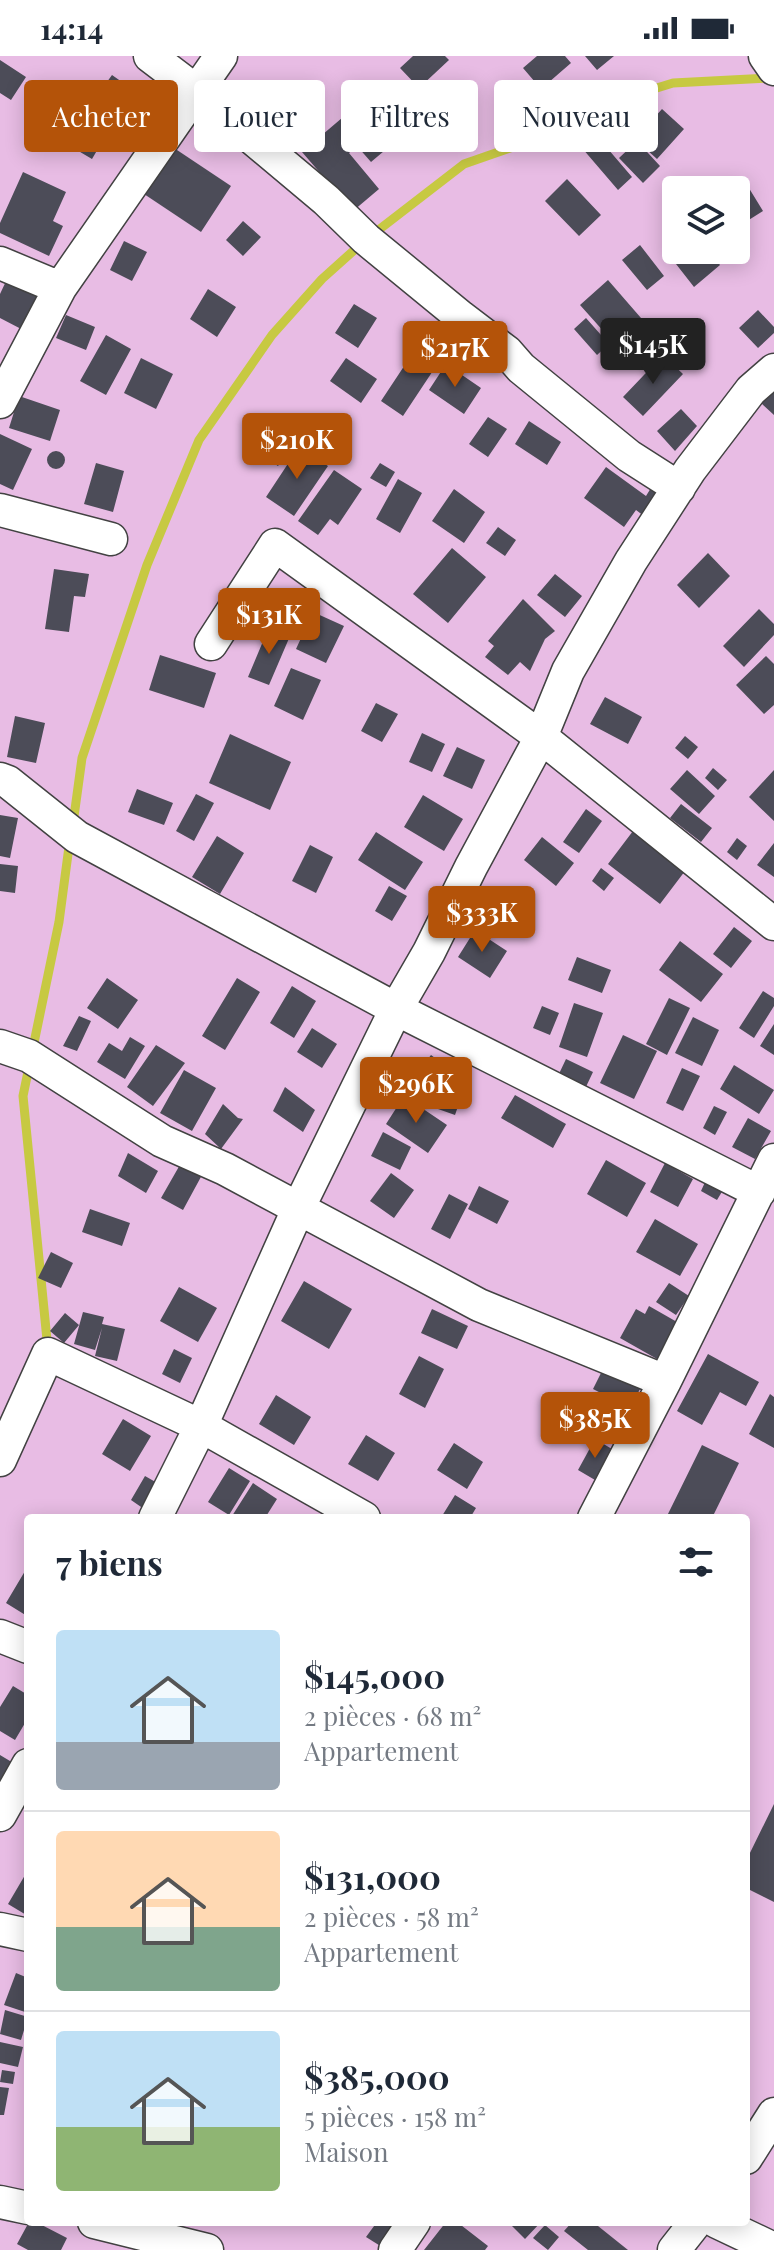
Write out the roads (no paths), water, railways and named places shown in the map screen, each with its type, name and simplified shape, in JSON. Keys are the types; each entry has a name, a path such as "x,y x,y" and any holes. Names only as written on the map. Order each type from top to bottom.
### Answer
{"street":[{"path":"150,56 194,89"},
{"path":"204,80 221,56"},
{"path":"765,56 774,69"},
{"path":"0,402 60,288 194,94"},
{"path":"269,152 366,239 507,352 521,368 629,456 679,488"},
{"path":"0,263 60,288"},
{"path":"157,1514 201,1426 299,1207 396,1009 541,737 568,671 631,561 690,470 751,390 774,370"},
{"path":"0,510 111,539"},
{"path":"211,644 275,545 541,737 774,924"},
{"path":"0,779 8,782 77,837 396,1009 759,1192"},
{"path":"0,1046 29,1056 162,1141 299,1207 479,1305 665,1381"},
{"path":"596,1514 774,1160"},
{"path":"0,1460 48,1354 201,1426 357,1514"},
{"path":"0,1636 24,1645"},
{"path":"0,1815 24,1772"},
{"path":"0,1929 24,1934"},
{"path":"750,2152 774,2114"},
{"path":"0,2202 24,2207"},
{"path":"110,2226 207,2250"},
{"path":"395,2250 411,2226"},
{"path":"674,2250 693,2226"},
{"path":"725,2226 774,2249"}],"waterway":[{"path":"372,235 464,164 539,138 605,104 673,83 770,78"},
{"path":"73,824 82,758 147,565 199,440 272,335 322,279 361,244"},
{"path":"48,1350 23,1096 59,922 70,839"}]}
